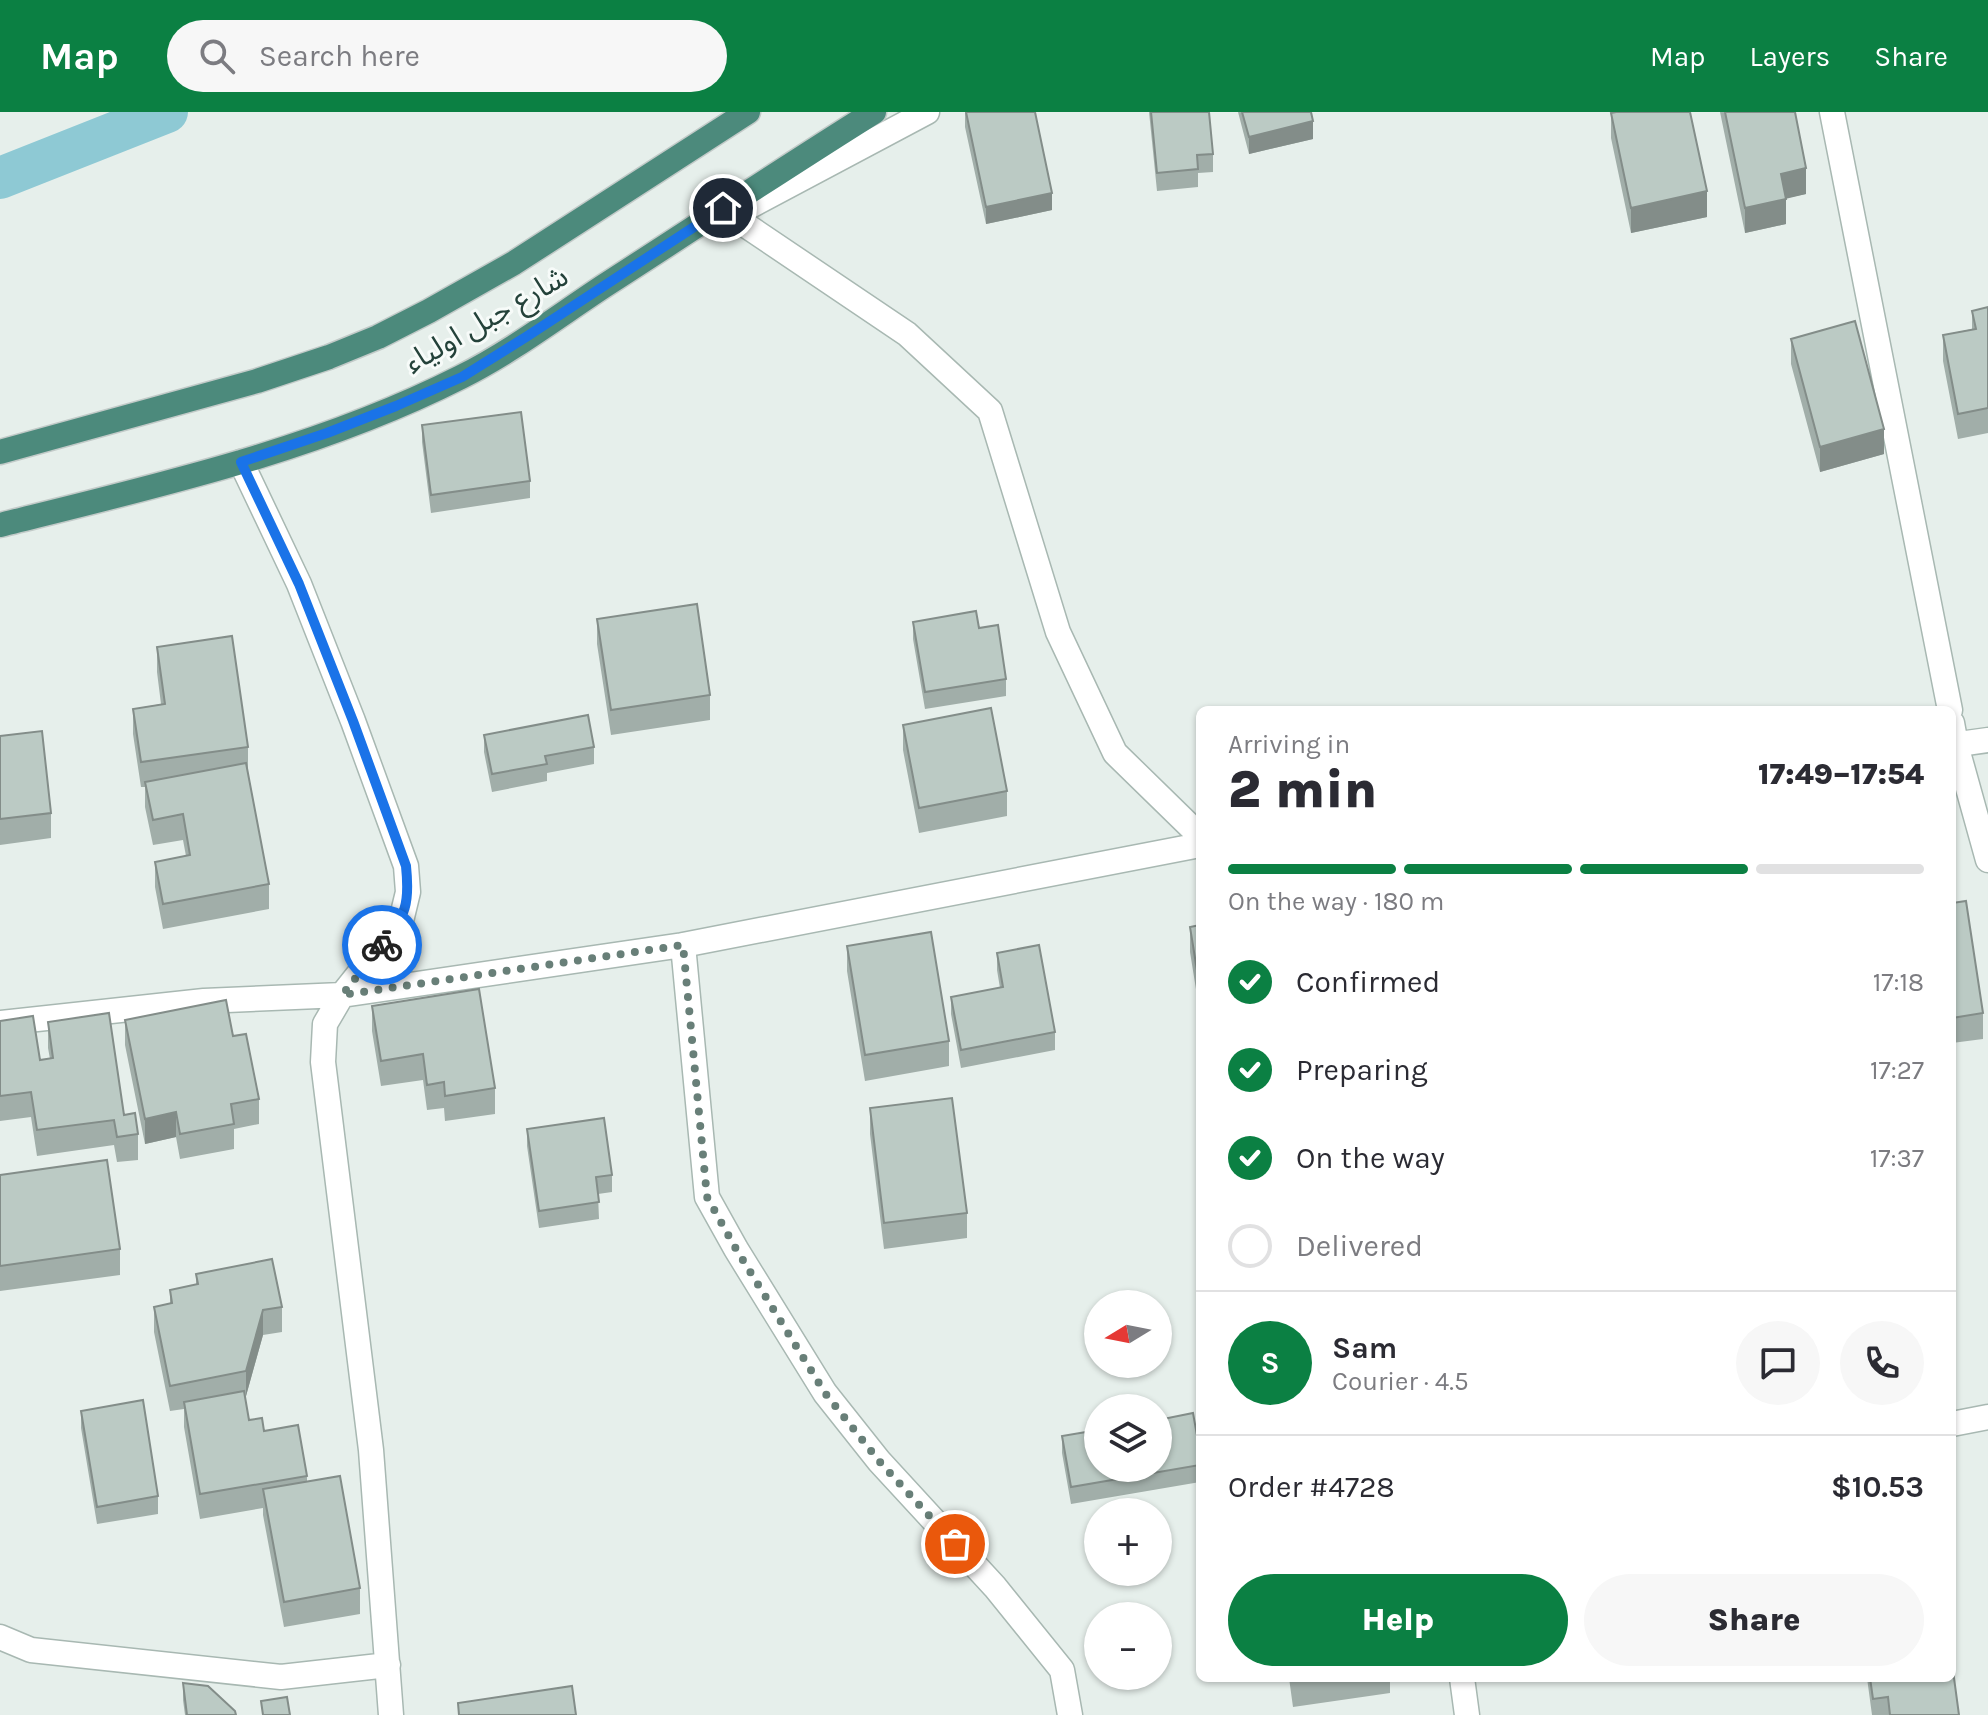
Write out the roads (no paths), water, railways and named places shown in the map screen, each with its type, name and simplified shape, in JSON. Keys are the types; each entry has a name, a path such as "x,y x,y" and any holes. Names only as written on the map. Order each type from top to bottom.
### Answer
{"highway":[{"name":"شارع جبل اولياء","path":"0,452 257,381 378,337 514,263 748,112"},
{"name":"شارع جبل اولياء","path":"0,525 241,462 327,433 462,377 874,112"}],"street":[{"path":"581,301 927,112"},
{"path":"1832,112 1949,706"},
{"path":"732,216 907,334 990,411 1058,632 1115,753 1196,832"},
{"path":"241,462 299,584 406,866 408,892 401,921 342,995 325,1024 323,1062 371,1450 391,1715"},
{"path":"1956,738 1988,740"},
{"path":"1956,748 1988,860"},
{"path":"0,1023 204,1001 342,995 683,945 1196,846"},
{"path":"683,945 707,1197 825,1393 879,1461 995,1587 1062,1670 1070,1715"},
{"path":"1956,1423 1988,1417"},
{"path":"0,1637 31,1650 281,1677 388,1665"},
{"path":"1463,1682 1467,1715"}],"waterway":[{"path":"0,178 167,112"}]}
